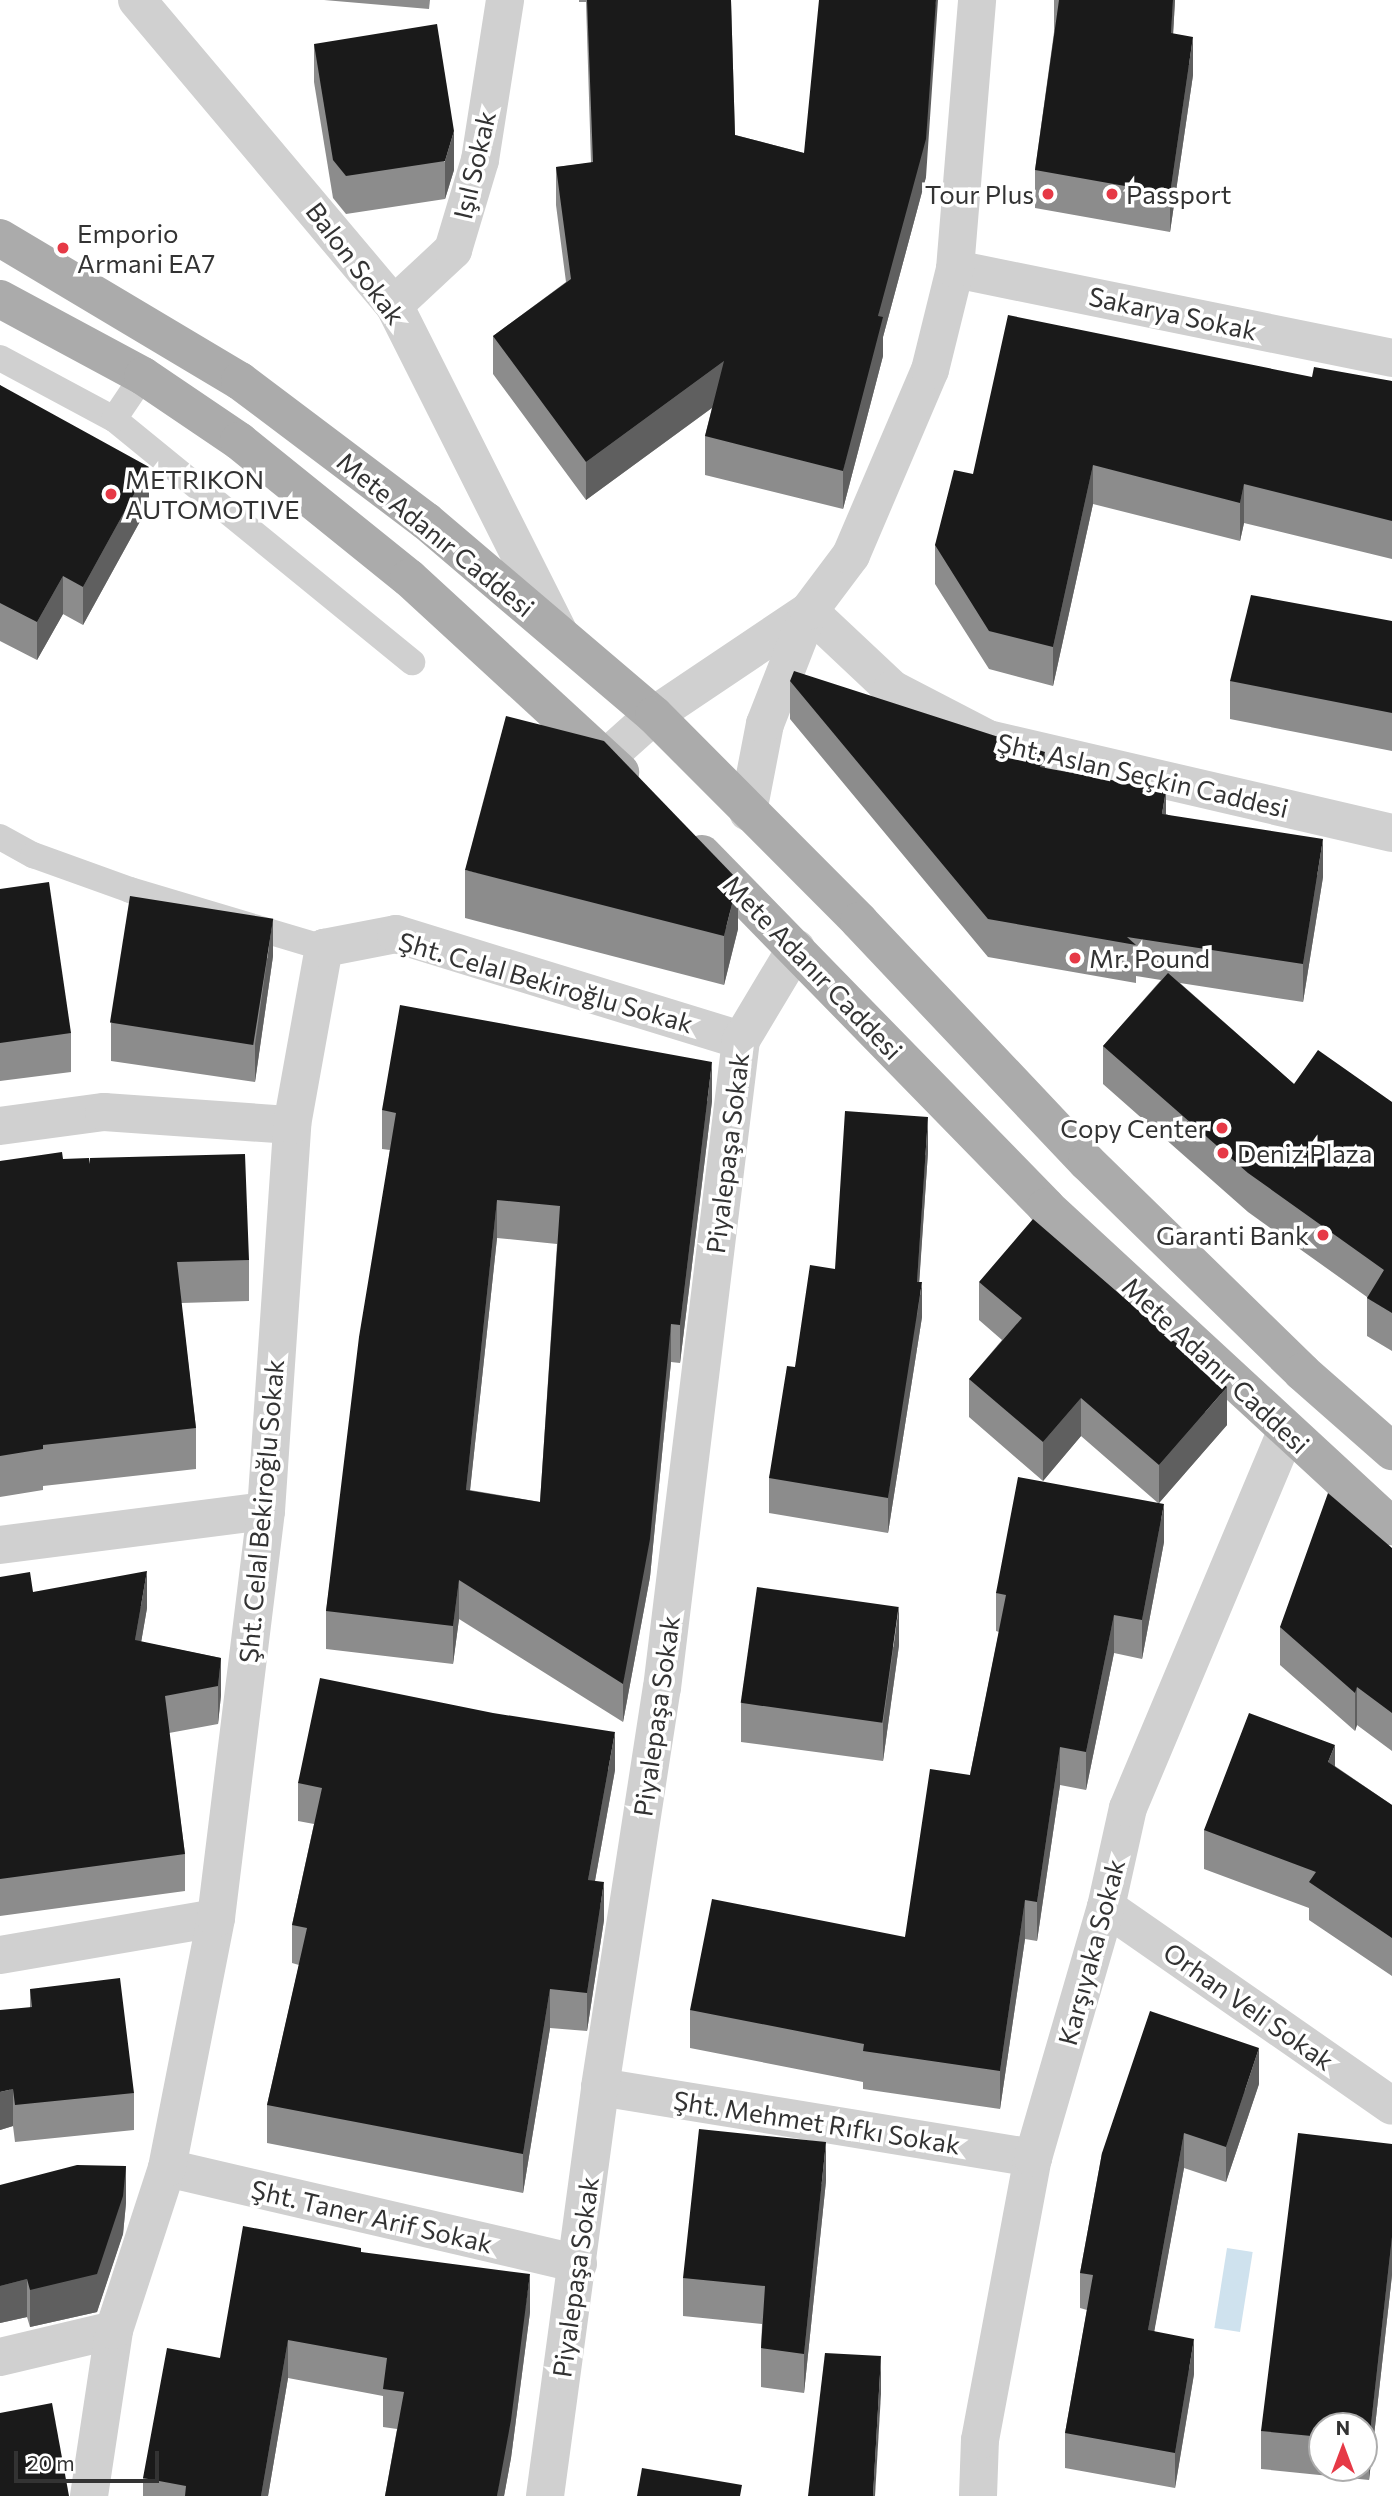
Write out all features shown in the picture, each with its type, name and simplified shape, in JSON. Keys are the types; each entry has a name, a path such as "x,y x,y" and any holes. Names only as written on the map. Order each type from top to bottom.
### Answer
{"main road":[{"name":"Mete Adanır Caddesi","path":"0,238 240,381 426,522 654,715 859,921 1087,1162 1302,1373 1392,1451"},
{"name":"Mete Adanır Caddesi","path":"0,299 144,376 239,441 409,578 644,796"},
{"name":"Mete Adanır Caddesi","path":"673,825 1046,1207 1286,1432 1392,1526"}],"street":[{"name":"Balon Sokak","path":"137,0 394,305 560,635"},
{"name":"Işıl Sokak","path":"394,305 453,250 480,160 505,0"},
{"path":"748,812 765,723 809,611 851,555 888,475 930,370 955,268 977,0"},
{"name":"Sakarya Sokak","path":"955,268 1392,358"},
{"path":"606,758 654,715 809,611"},
{"name":"Şht. Aslan Seçkin Caddesi","path":"809,611 892,689 988,739 1392,833"},
{"name":"Şht. Celal Bekiroğlu Sokak","path":"89,2496 114,2330 167,2168 216,1918 266,1511 292,1125 324,948 396,934 741,1040"},
{"name":"Piyalepaşa Sokak","path":"545,2496 600,2087 662,1688 741,1040 796,948"},
{"path":"0,1126 104,1112 292,1125"},
{"name":"Karşıyaka Sokak","path":"978,2496 980,2440 1033,2158 1106,1907 1128,1808 1286,1432"},
{"path":"0,1545 266,1511"},
{"name":"Orhan Veli Sokak","path":"1106,1907 1392,2106"},
{"path":"0,1955 216,1918"},
{"name":"Şht. Mehmet Rıfkı Sokak","path":"600,2087 1033,2158"},
{"name":"Şht. Taner Arif Sokak","path":"167,2168 578,2264"},
{"path":"0,2357 114,2330"}],"lane":[{"path":"0,358 114,419 412,662"},
{"path":"114,419 144,376"},
{"path":"0,837 33,855 130,890 324,948"}],"water":[{"path":"1227,2248 1253,2252 1240,2332 1214,2328"}],"building":[{"path":"587,0 731,0 735,135 804,153 819,0 936,0 926,139 878,316 883,317 843,471 705,436 724,361 586,462 493,336 571,279 556,167 593,162"},
{"path":"1059,0 1173,0 1171,33 1193,37 1170,194 1035,170"},
{"path":"437,24 454,131 445,161 346,176 333,160 314,44"},
{"path":"1008,315 1312,377 1314,367 1392,381 1392,521 1244,484 1240,503 1093,465 1053,647 989,631 935,545 954,470 973,474"},
{"path":"0,385 149,467 83,587 63,576 37,622 0,603"},
{"path":"1251,595 1392,621 1392,713 1230,681"},
{"path":"794,671 1045,752 1040,767 1166,790 1162,814 1323,839 1303,964 1127,937 1136,945 988,919 790,681"},
{"path":"506,716 604,741 738,880 724,936 465,870"},
{"path":"49,882 71,1033 0,1043 0,889"},
{"path":"130,896 273,919 253,1045 110,1022"},
{"path":"1168,973 1294,1084 1318,1050 1392,1102 1392,1313 1367,1298 1384,1270 1248,1173 1103,1046"},
{"path":"400,1005 712,1062 680,1325 671,1324 650,1539 623,1684 459,1580 453,1626 326,1611 359,1337 396,1113 382,1110","holes":["497,1200 560,1206 540,1502 466,1490"]},
{"path":"845,1111 928,1117 917,1282 922,1282 888,1498 769,1478 787,1366 795,1367 810,1265 835,1269"},
{"path":"62,1152 63,1159 89,1158 89,1164 90,1158 245,1154 249,1260 177,1262 196,1428 43,1445 43,1449 0,1456 0,1161"},
{"path":"1033,1219 1227,1387 1159,1465 1081,1398 1043,1442 969,1379 1022,1318 979,1282"},
{"path":"1018,1477 1164,1504 1142,1620 1114,1615 1086,1752 1060,1747 1037,1902 1025,1900 1000,2071 863,2051 864,2044 690,2010 712,1899 905,1937 930,1769 970,1775 1006,1595 996,1593"},
{"path":"1328,1493 1392,1548 1392,1713 1357,1687 1355,1693 1280,1627"},
{"path":"147,1571 135,1640 221,1658 218,1686 165,1696 185,1854 0,1879 0,1577 30,1572 33,1592"},
{"path":"757,1587 899,1607 882,1723 741,1703"},
{"path":"320,1678 493,1713 615,1732 588,1880 604,1882 587,1993 550,1989 523,2154 267,2105 307,1928 292,1925 322,1788 298,1783"},
{"path":"1249,1713 1335,1745 1328,1762 1392,1805 1392,1938 1309,1882 1316,1872 1204,1830"},
{"path":"120,1978 134,2093 15,2105 13,2089 0,2092 0,2010 32,2007 30,1989"},
{"path":"1150,2011 1259,2048 1226,2147 1184,2133 1148,2330 1194,2339 1175,2453 1065,2433 1093,2275 1080,2273 1102,2153"},
{"path":"699,2129 826,2142 804,2354 761,2348 765,2286 683,2278"},
{"path":"1298,2133 1392,2144 1392,2237 1372,2412 1308,2412 1308,2436 1261,2431"},
{"path":"77,2165 126,2166 123,2196 97,2274 30,2290 27,2279 0,2286 0,2185"},
{"path":"243,2226 361,2248 361,2252 530,2274 511,2420 497,2496 385,2496 404,2392 383,2389 387,2358 288,2340 261,2496 185,2496 186,2486 143,2478 167,2348 220,2358"},
{"path":"825,2353 881,2356 873,2496 808,2496"},
{"path":"52,2403 69,2496 0,2496 0,2413"},
{"path":"642,2468 742,2485 740,2496 637,2496"}],"place":[{"name":"Tour Plus","path":"1048,194"},
{"name":"Passport","path":"1112,194"},
{"name":"Emporio Armani EA7","path":"63,248"},
{"name":"METRIKON AUTOMOTIVE","path":"111,494"},
{"name":"Mr. Pound","path":"1075,958"},
{"name":"Copy Center","path":"1222,1128"},
{"name":"Deniz Plaza","path":"1223,1153"},
{"name":"Garanti Bank","path":"1323,1235"}]}
